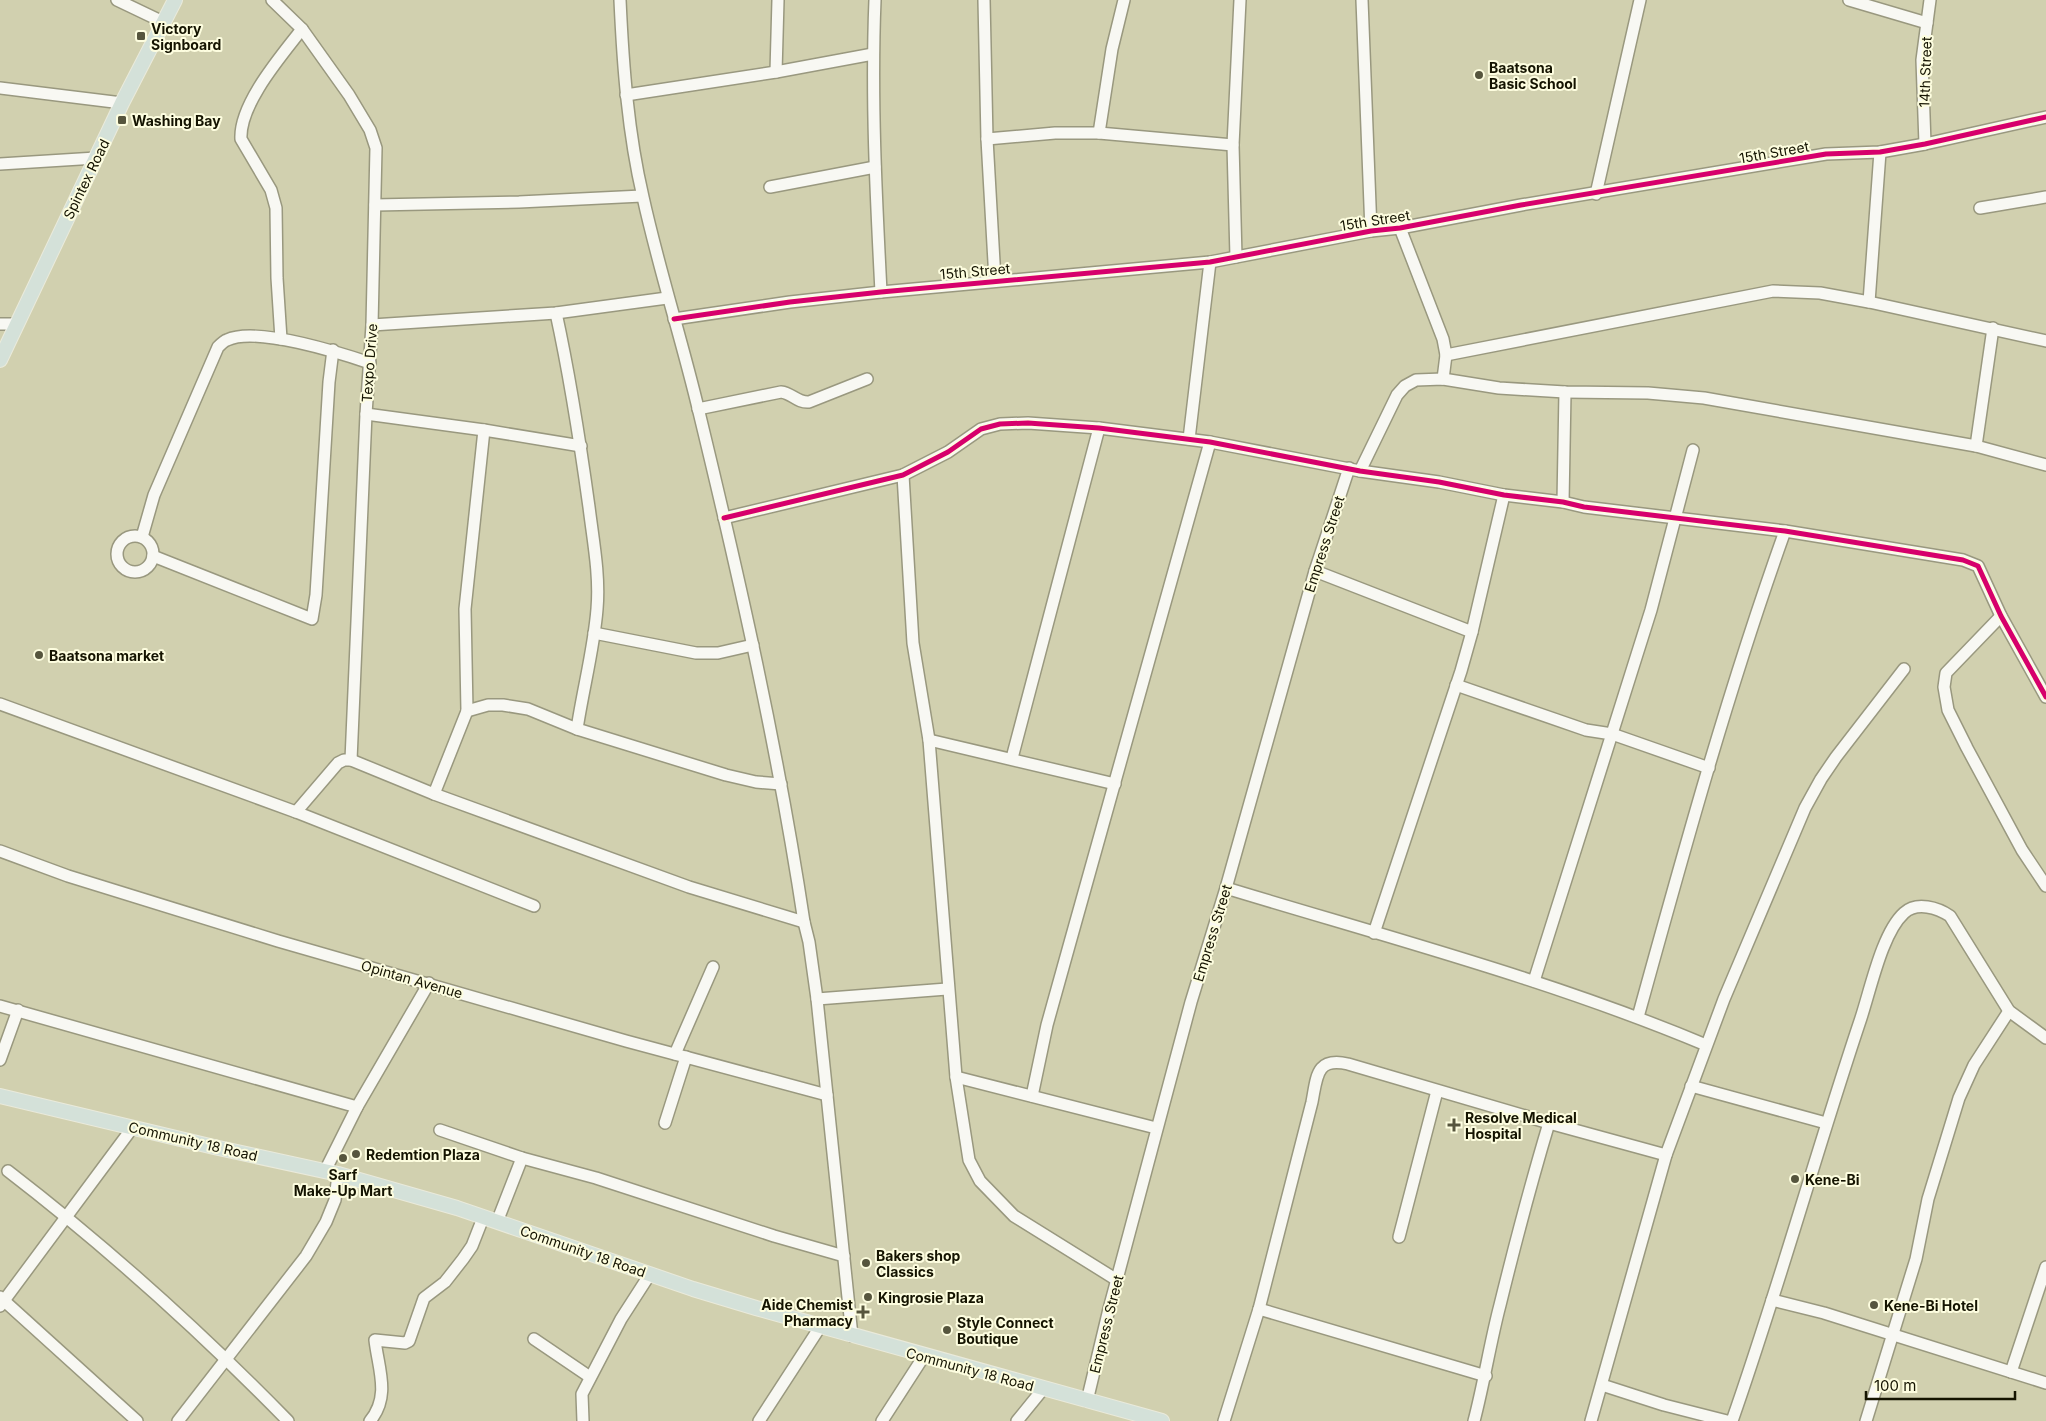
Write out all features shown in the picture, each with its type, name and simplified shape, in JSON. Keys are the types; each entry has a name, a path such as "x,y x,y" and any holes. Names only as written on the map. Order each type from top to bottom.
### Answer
{"main road":[{"name":"Spintex Road","path":"0,360 122,103 175,0"},
{"name":"Community 18 Road","path":"0,1096 332,1172 497,1222 693,1289 820,1327 1086,1401 1131,1417 1162,1421"}],"street":[{"path":"116,0 163,22"},
{"name":"Texpo Drive","path":"272,0 302,29 349,95 370,130 376,148 372,325 366,414 351,760"},
{"path":"620,0 626,94 642,196 667,298 698,408 753,645 781,784 809,942 817,999 852,1336"},
{"path":"776,72 778,0"},
{"path":"875,0 873,54 874,167 881,292"},
{"path":"984,0 987,140 995,280"},
{"path":"1099,133 1112,50 1124,0"},
{"path":"1236,257 1233,145 1240,0"},
{"path":"1362,0 1371,231"},
{"path":"1596,194 1640,0"},
{"path":"1849,0 1865,3 1927,23"},
{"name":"14th Street","path":"1925,144 1922,60 1930,0"},
{"path":"281,339 277,278 276,208 271,190 241,138 240,129 250,104 274,64 302,29"},
{"path":"626,94 776,72 873,54"},
{"path":"0,88 122,103"},
{"name":"15th Street","path":"674,318 790,302 995,280 1210,262 1371,231 1400,228 1521,205 1596,194 1826,154 1880,152 2046,117"},
{"path":"987,140 1055,132 1099,133 1233,145"},
{"path":"1869,302 1880,152"},
{"path":"0,164 96,158"},
{"path":"770,187 874,167"},
{"path":"375,205 519,202 642,196"},
{"path":"1980,208 2046,197"},
{"path":"1400,228 1443,339 1446,355 1443,379"},
{"path":"1189,439 1210,262"},
{"path":"1446,355 1773,291 1820,293 1993,328 2046,341"},
{"path":"372,325 556,313 667,298"},
{"path":"556,313 571,382 581,446 598,583 594,633 577,728"},
{"path":"0,324 16,324"},
{"path":"1976,446 1993,328"},
{"path":"142,537 147,514 154,495 218,347 228,339 243,336 281,339 333,350 370,363"},
{"path":"153,556 312,619 316,595 329,382 333,350"},
{"path":"698,408 781,392 788,392 802,402 809,402 867,379"},
{"name":"Empress Street","path":"1086,1401 1156,1128 1315,571 1355,470 1401,391 1416,380 1443,379 1483,387 1564,392 1648,393 1704,398 1976,446 2046,465"},
{"path":"1563,502 1564,392"},
{"path":"366,414 484,430 581,446"},
{"path":"724,518 903,475 948,452 981,429 1000,424 1028,423 1099,428 1189,439 1504,495 1563,502 1584,507 1785,531 1963,560 1978,566 2001,616 2046,697"},
{"path":"1012,758 1099,428"},
{"path":"434,794 467,711 465,609 484,430"},
{"path":"1032,1096 1050,1017 1210,442"},
{"path":"1534,981 1651,610 1693,450"},
{"path":"903,475 912,643 929,740 956,1077 967,1150 980,1182 1014,1216 1117,1280"},
{"path":"1374,933 1456,686 1472,632 1504,495"},
{"path":"1638,1017 1680,863 1754,617 1785,531"},
{"path":"142,537 152,547 153,556 150,565 142,570 133,572 121,565 118,556 121,543 128,538 142,537"},
{"path":"1315,571 1472,632"},
{"path":"2001,616 1946,673 1944,687 1948,710 1967,748 2022,850 2046,886"},
{"path":"594,633 696,653 718,652 753,645"},
{"path":"1591,1421 1666,1155 1739,963 1809,801 1836,757 1904,669"},
{"path":"1456,686 1586,730 1612,734 1709,768"},
{"path":"0,704 296,812 534,906"},
{"path":"467,711 480,706 503,705 528,709 577,728 726,775 756,782 781,784"},
{"path":"929,740 1012,758 1115,784"},
{"path":"296,812 338,763 344,760 351,760 434,794 689,887 804,922"},
{"name":"Opintan Avenue","path":"0,851 68,876 228,925 827,1096"},
{"path":"1226,888 1534,981 1638,1017 1706,1046"},
{"path":"1732,1421 1750,1371 1826,1123 1885,942 1904,913 1912,908 1925,907 1939,908 1950,916 2010,1011 2046,1038"},
{"path":"665,1123 681,1055 713,967"},
{"path":"178,1421 228,1359 306,1256 326,1222 334,1200 332,1172 357,1107 429,983"},
{"path":"817,999 948,989"},
{"path":"0,1006 357,1107"},
{"path":"0,1060 18,1010"},
{"path":"1866,1421 1916,1259 1928,1199 1959,1098 1974,1065 2010,1011"},
{"path":"1224,1421 1259,1309 1320,1069 1327,1062 1336,1061 1666,1155"},
{"path":"956,1077 1156,1128"},
{"path":"1691,1086 1826,1123"},
{"path":"1400,1237 1437,1091"},
{"path":"1474,1421 1486,1376 1499,1307 1529,1190 1549,1123"},
{"path":"133,1127 68,1216 1,1301 137,1421"},
{"path":"440,1130 522,1158 596,1178 774,1236 844,1256"},
{"path":"497,1222 522,1158"},
{"path":"8,1171 68,1216 117,1258 228,1359 288,1421"},
{"path":"370,1421 378,1408 383,1387 375,1340 405,1343 409,1341 424,1298 445,1282 463,1259 472,1246 483,1218"},
{"path":"2011,1372 2046,1268"},
{"path":"583,1421 582,1394 621,1319 650,1274"},
{"path":"1772,1300 1824,1313 2046,1383"},
{"path":"1259,1309 1486,1376"},
{"path":"759,1421 820,1327"},
{"path":"534,1339 590,1378"},
{"path":"882,1421 924,1356"},
{"path":"1602,1385 1664,1405 1727,1421"},
{"path":"1018,1421 1043,1389"}],"cycle path":[{"path":"674,319 790,302 881,292 1210,262 1371,231 1400,228 1521,205 1826,154 1880,152 2046,117"},
{"path":"724,518 903,475 948,452 981,429 1000,424 1028,423 1099,428 1210,442 1360,471 1439,482 1504,495 1563,502 1584,507 1785,531 1963,560 1978,566 2001,616 2046,697"}],"place":[{"name":"Victory Signboard","path":"141,36"},
{"name":"Baatsona Basic School","path":"1479,75"},
{"name":"Washing Bay","path":"122,120"},
{"name":"Baatsona market","path":"39,655"},
{"name":"Resolve Medical Hospital","path":"1454,1125"},
{"name":"Redemtion Plaza","path":"356,1154"},
{"name":"Sarf Make-Up Mart","path":"343,1158"},
{"name":"Kene-Bi","path":"1795,1179"},
{"name":"Bakers shop Classics","path":"866,1263"},
{"name":"Kingrosie Plaza","path":"868,1297"},
{"name":"Kene-Bi Hotel","path":"1874,1305"},
{"name":"Aide Chemist Pharmacy","path":"863,1312"},
{"name":"Style Connect Boutique","path":"947,1330"}]}
